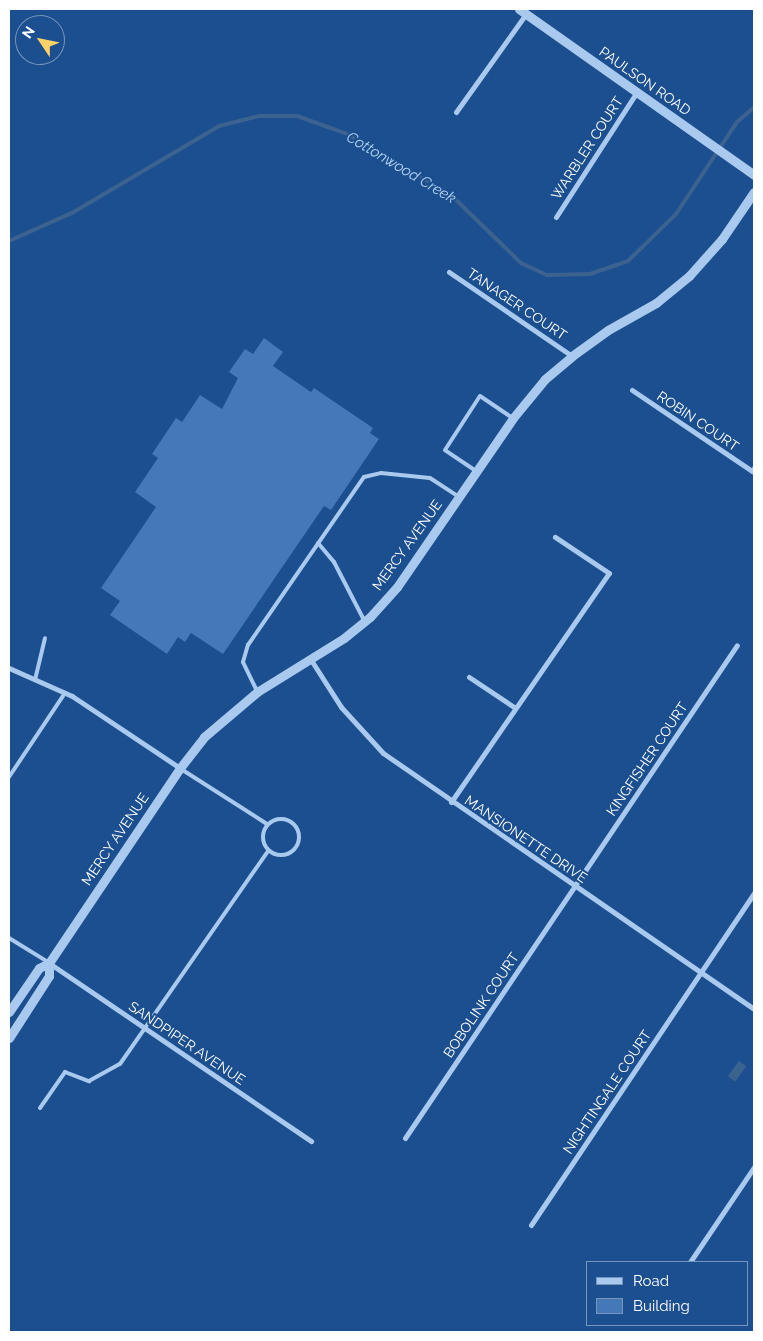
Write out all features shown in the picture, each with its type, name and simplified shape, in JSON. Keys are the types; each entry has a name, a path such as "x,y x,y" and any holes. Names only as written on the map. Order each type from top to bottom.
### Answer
{"street":[{"name":"PAULSON ROAD","path":"523,11 754,175"},
{"path":"456,112 523,11"},
{"name":"WARBLER COURT","path":"556,217 637,92"},
{"name":"MERCY AVENUE","path":"9,1038 49,976 50,963 180,768 204,737 257,692 311,660 365,622 397,587 513,418 546,380 572,356 608,330 656,303 689,276 722,239 754,192"},
{"name":"TANAGER COURT","path":"448,272 572,356"},
{"name":"ROBIN COURT","path":"632,390 753,470"},
{"path":"451,802 514,707 609,573 555,537"},
{"name":"KINGFISHER COURT","path":"576,886 737,645"},
{"name":"MANSIONETTE DRIVE","path":"311,660 341,707 382,753 754,1009"},
{"path":"9,668 65,693 113,721 180,768"},
{"path":"469,677 514,707"},
{"name":"BOBOLINK COURT","path":"405,1138 576,886"},
{"name":"NIGHTINGALE COURT","path":"531,1225 754,893"},
{"name":"MERCY AVENUE","path":"9,1012 39,968 50,963"},
{"name":"SANDPIPER AVENUE","path":"50,963 311,1141"},
{"path":"691,1261 754,1167"}],"lane":[{"path":"476,472 444,450 480,396 513,418"},
{"path":"257,692 243,662 248,645 364,478 381,473 430,478 459,497"},
{"path":"318,543 334,562 365,622"},
{"path":"35,680 45,638"},
{"path":"9,777 65,693"},
{"path":"180,768 212,786 267,824"},
{"path":"284,819 295,825 299,837 291,852 280,856 268,851 262,835 267,824 284,819"},
{"path":"40,1108 65,1072 89,1082 104,1076 120,1064 147,1029 268,851"},
{"path":"9,938 50,963"}],"water":[{"path":"739,1061 746,1066 735,1082 728,1076"}],"building":[{"path":"264,338 283,352 273,366 311,392 314,388 373,428 370,433 379,439 331,510 324,506 223,654 191,633 185,642 178,637 167,654 110,615 120,601 101,588 156,507 135,492 158,458 152,454 176,418 182,422 200,395 222,409 238,378 229,372 245,349 253,354"}],"waterway":[{"name":"Cottonwood Creek","path":"9,241 72,213 219,126 259,116 297,116 347,134 451,195 521,263 547,275 590,274 628,261 676,214 737,122 754,107"}]}
